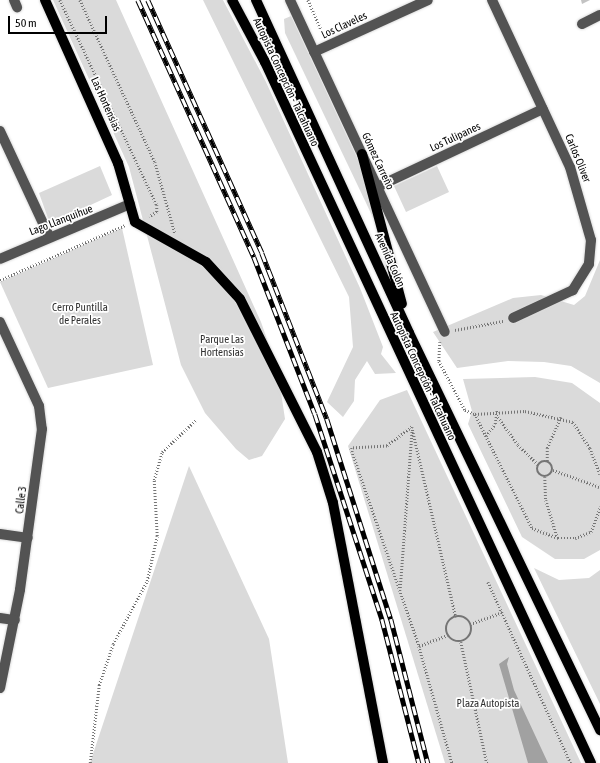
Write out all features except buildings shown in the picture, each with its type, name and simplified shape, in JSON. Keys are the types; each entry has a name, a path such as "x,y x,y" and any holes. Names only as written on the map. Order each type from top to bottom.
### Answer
{"main road":[{"name":"Las Hortensias","path":"44,0 114,152 135,222"},
{"name":"Autopista Concepción - Talcahuano","path":"232,0 265,62 591,763"},
{"name":"Avenida Colón","path":"256,0 409,333 600,730"},
{"path":"362,154 409,333"},
{"path":"135,222 206,262 240,299 326,473 383,763"}],"street":[{"name":"Gómez Carreño","path":"290,0 445,332"},
{"name":"Los Claveles","path":"314,52 428,0"},
{"name":"Carlos Oliver","path":"492,0 570,167 587,218 591,240 589,264 573,290 513,318"},
{"path":"582,24 600,15"},
{"name":"Los Tulipanes","path":"377,187 542,109"},
{"path":"0,131 49,236"},
{"name":"Lago Llanquihue","path":"0,259 49,236 130,204"},
{"name":"Calle 3","path":"0,322 39,406 42,422 28,538 15,620 0,687"},
{"path":"0,534 28,538"},
{"path":"0,618 15,620"}],"path":[{"path":"0,280 155,214 157,205 60,0"},
{"path":"80,0 155,162 175,230 174,243"},
{"path":"308,0 329,46"},
{"path":"513,318 445,332 438,347 439,361 458,400 465,410 475,414 497,410 561,417 573,422 582,432 600,474"},
{"path":"497,410 498,416 518,445 538,464"},
{"path":"475,414 532,528 558,538 575,538 591,532 600,506"},
{"path":"486,436 498,416"},
{"path":"561,417 548,448 548,461 553,470 600,487"},
{"path":"90,763 100,685 113,644 147,581 157,536 154,480 162,452 196,420"},
{"path":"412,427 387,446 351,448 419,646 452,763"},
{"path":"400,591 412,427"},
{"path":"412,427 456,617"},
{"path":"538,464 548,461"},
{"path":"538,464 537,473 545,477"},
{"path":"545,477 553,470"},
{"path":"545,477 546,500 558,538"},
{"path":"488,582 571,763"},
{"path":"470,624 503,612"},
{"path":"447,635 446,626 456,617 464,618 470,624 470,635 461,642"},
{"path":"419,646 447,635 461,642"},
{"path":"461,642 487,763"}],"green space":[{"name":"Parque Las Hortensias","path":"53,0 116,0 261,322 278,372 285,419 262,456 249,460 236,449 205,413 181,365 129,167"},
{"path":"203,0 223,0 266,82 360,288 383,347 381,354 396,373 375,374 367,361 355,380 354,401 343,417 327,402 353,347 349,297"},
{"path":"291,16 359,162 378,228 285,33 284,19"},
{"path":"100,166 112,195 50,224 39,193"},
{"path":"437,166 449,192 406,212 394,186"},
{"name":"Cerro Puntilla de Perales","path":"122,228 153,365 48,388 0,282"},
{"path":"600,260 600,383 571,366 544,362 508,361 457,368 433,332 513,298 541,295 574,305 585,296"},
{"path":"535,377 572,383 600,403 600,550 584,559 555,559 522,537 468,424 472,411 463,379"},
{"name":"Plaza Autopista","path":"407,390 581,763 445,763 348,446 380,400"},
{"path":"189,466 269,639 288,763 90,763"},
{"path":"534,568 559,580 589,578 600,570 600,704"}],"shaded area":[{"path":"509,657 507,664 514,690 548,763 528,763 499,664"}],"railway":[{"path":"138,0 254,257 315,414 382,619 419,763"},
{"path":"148,0 262,253 327,419 391,619 428,763"}]}
